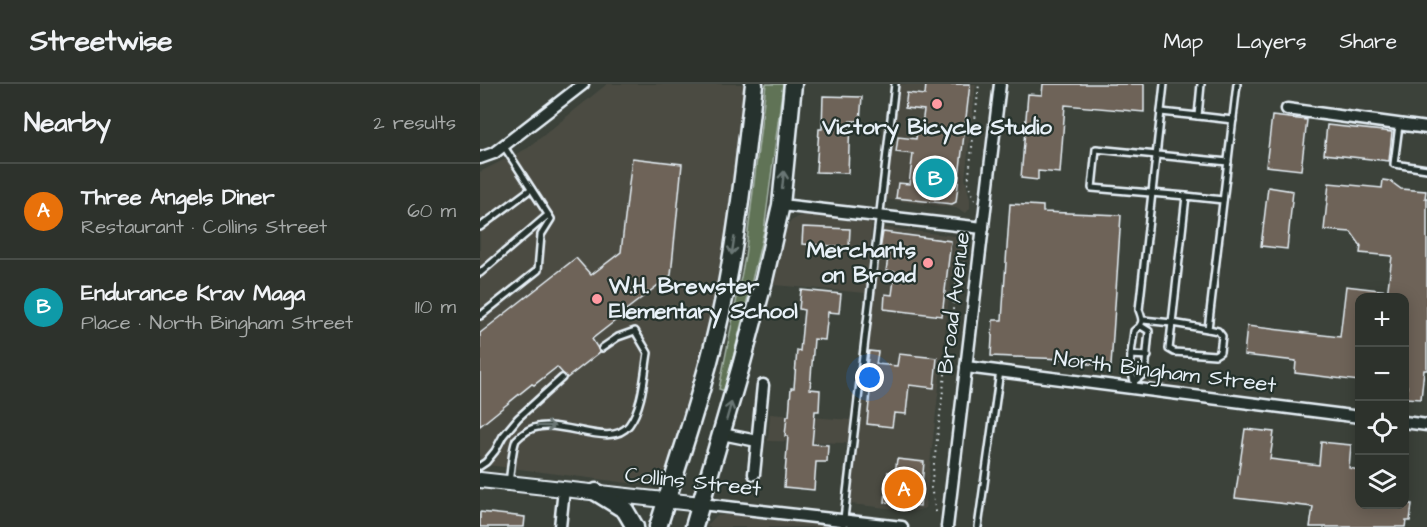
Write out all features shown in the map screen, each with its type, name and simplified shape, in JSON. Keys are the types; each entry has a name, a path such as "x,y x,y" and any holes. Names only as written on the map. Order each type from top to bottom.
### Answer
{"main road":[{"path":"658,527 704,381 726,290 742,188 754,84"},
{"path":"694,527 764,280 781,205 793,84"},
{"path":"596,492 625,510 635,527"}],"street":[{"path":"480,158 494,153 583,84"},
{"name":"Broad Avenue","path":"947,527 1000,84"},
{"path":"1287,110 1427,128"},
{"path":"781,205 983,228"},
{"name":"North Bingham Street","path":"966,367 1135,384 1355,416"},
{"path":"754,474 763,386"},
{"path":"1409,423 1427,425"},
{"path":"722,434 757,441"},
{"name":"Collins Street","path":"480,480 701,504 843,524 902,527"},
{"path":"560,527 564,489"}],"lane":[{"path":"843,524 895,84"},
{"path":"1135,384 1145,373 1148,356 1149,331 1142,323 1139,310 1164,84"},
{"path":"1198,116 1201,84"},
{"path":"1208,329 1237,84"},
{"path":"1161,112 1233,120"},
{"path":"1398,125 1394,164 1427,169"},
{"path":"480,316 538,270 541,235 551,219 503,145"},
{"path":"1223,200 1092,188 1096,150 1228,162"},
{"path":"480,227 531,189"},
{"path":"1135,384 1131,370 1131,355 1134,331 1142,323 1172,323 1218,331 1222,336 1220,352 1215,355 1174,352 1169,349 1172,323 1186,196"},
{"path":"480,273 548,215"},
{"path":"509,483 516,440 531,426 550,425 608,435 622,431 628,425 638,405 648,353 635,331 618,337 602,348"},
{"path":"1131,355 1148,356"},
{"path":"978,527 1000,371"},
{"path":"480,466 495,451 503,436 518,418 562,378"}],"path":[{"path":"935,517 936,508 931,488 944,388"}],"shaded area":[{"name":"W.H. Brewster Elementary School","path":"607,84 745,84 723,254 705,344 665,471 648,482 636,484 480,464 480,172 528,148"},
{"path":"898,84 976,84 965,178 970,199 970,208 966,213 956,208 884,199"},
{"path":"807,215 872,223 866,293 774,285 786,228 791,221"},
{"path":"880,227 955,236 964,231 967,233 964,252 952,272 925,508 915,511 850,504"},
{"path":"770,414 851,420 848,443 768,441"},
{"path":"731,514 837,524 837,527 706,527 716,516"}],"green space":[{"path":"766,84 783,84 764,231 725,391 719,389 745,257"}],"building":[{"path":"926,84 970,84 956,202 952,204 896,198 898,183 909,184 913,154 896,152 898,137 916,139 917,132 921,132 924,110 905,108 907,93 925,95"},
{"path":"1043,84 1144,84 1144,112 1065,105 1060,173 1038,171 1038,180 1021,178 1028,94 1042,95"},
{"path":"823,96 862,97 860,121 850,121 848,173 816,172 819,129 822,129"},
{"path":"1272,116 1307,120 1301,170 1266,166"},
{"path":"1327,125 1392,132 1389,161 1324,154"},
{"path":"632,158 682,164 671,275 592,339 600,352 567,378 557,367 480,426 480,333 576,258 591,275 621,252"},
{"path":"1383,180 1390,181 1401,189 1426,191 1427,370 1424,370 1421,399 1409,398 1409,293 1355,293 1355,380 1295,373 1296,361 1244,355 1247,326 1340,337 1346,286 1388,291 1392,256 1360,253 1361,246 1351,232 1324,230 1329,183 1382,188"},
{"path":"1268,187 1293,191 1287,249 1261,246"},
{"path":"1010,204 1043,206 1043,212 1121,215 1111,366 1088,364 1088,360 991,356 993,320 1002,320"},
{"path":"803,227 850,229 849,247 802,244"},
{"path":"883,232 951,241 942,316 884,309 885,294 892,295 895,272 886,271 889,251 880,250"},
{"path":"801,290 841,294 839,313 828,312 825,340 814,339 810,389 820,390 819,411 815,411 812,444 828,445 827,462 816,462 814,490 784,487 788,436 785,436 787,416 789,416 791,388 794,388 797,350 800,351 804,310 799,309"},
{"path":"869,351 878,352 876,364 897,366 899,354 937,358 934,388 909,385 906,414 894,413 892,427 867,424 871,381 865,380"},
{"path":"1245,429 1274,432 1270,459 1319,465 1321,442 1351,445 1349,468 1355,469 1355,509 1409,509 1409,504 1412,504 1410,521 1406,521 1405,527 1310,527 1313,507 1235,498"},
{"path":"897,459 924,462 920,506 885,502 888,472 895,474"},
{"path":"480,512 525,517 524,527 480,527"}],"place":[{"name":"Victory Bicycle Studio","path":"937,104"},
{"name":"Endurance Krav Maga","path":"935,178"},
{"name":"Merchants on Broad","path":"928,263"},
{"name":"W.H. Brewster Elementary School","path":"597,299"},
{"name":"Three Angels Diner","path":"904,489"}]}
